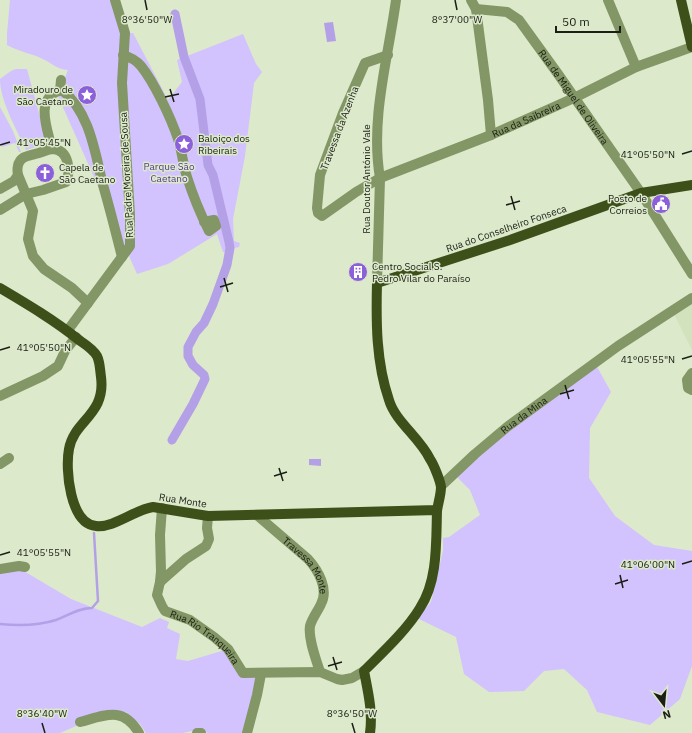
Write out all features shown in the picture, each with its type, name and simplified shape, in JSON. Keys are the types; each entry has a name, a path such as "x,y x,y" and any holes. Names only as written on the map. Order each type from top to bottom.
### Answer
{"main road":[{"path":"681,0 692,47"},
{"name":"Rua do Conselheiro Fonseca","path":"377,283 510,240 641,193 692,185"},
{"name":"Rua Doutor António Vale","path":"377,283 376,318 381,370 389,400 392,408 430,458 441,486"},
{"name":"Rua Monte","path":"0,288 68,330 97,356 102,384 102,394 74,436 69,449 69,486 77,510 80,516 87,523 96,526 113,523 145,508 153,507 208,516 258,516 437,510"},
{"path":"370,733 370,704 364,671 412,620 425,600 433,571 437,510 441,486"}],"street":[{"name":"Rua Padre Moreira de Sousa","path":"68,330 130,246 130,215 122,83 125,33 114,0"},
{"name":"Rua Doutor António Vale","path":"377,283 380,178 377,161 376,138 380,101 396,0"},
{"path":"608,0 636,67"},
{"path":"474,5 488,100 491,135"},
{"name":"Rua de Miguel de Oliveira","path":"474,5 507,12 519,20 641,193 692,274"},
{"name":"Rua da Saibreira","path":"322,216 356,192 380,178 491,135 574,98 636,67 692,47"},
{"path":"123,56 130,57 140,65 150,80 166,112 178,139 186,176 204,222"},
{"name":"Travessa da Azenha","path":"322,216 318,214 317,208 320,175 343,113 365,62 388,56"},
{"path":"60,91 61,80"},
{"path":"52,149 43,111 48,100 56,92 62,90 83,117 94,146 122,257"},
{"path":"0,210 26,194 66,182 69,176 66,157 60,151 52,149 23,158 19,163 18,175 26,194 33,210 28,239 33,256 44,269 72,288 88,303"},
{"path":"0,188 14,181 18,175"},
{"name":"Rua da Mina","path":"441,486 507,427 618,346 692,298"},
{"path":"0,396 42,376 58,366 65,351 76,338"},
{"path":"692,373 687,380 688,388 692,390"},
{"path":"0,464 9,458"},
{"name":"Rua Rio Tranqueira","path":"162,508 160,535 162,571 157,595 165,611 190,620 214,637 228,649 243,673 261,674 320,672 342,680 352,678 364,671"},
{"path":"160,582 186,559 206,546 209,539 207,528 208,516"},
{"name":"Travessa Monte","path":"258,516 308,559 314,566 319,576 324,595 310,629 320,672"},
{"path":"0,569 19,566 25,568"},
{"path":"247,733 261,674"},
{"path":"80,722 112,714 120,715 134,724 139,733"}],"shaded area":[{"path":"333,22 336,41 327,42 324,23"},
{"path":"692,301 692,350 674,314"},
{"path":"309,459 321,459 321,466 309,465"}],"green space":[{"name":"Parque São Caetano","path":"10,0 115,0 125,33 133,33 168,100 182,82 177,60 243,34 256,64 262,72 254,83 245,156 233,219 234,241 240,243 239,247 234,248 232,252 223,252 217,234 168,264 137,274 58,96 68,70 58,68 41,58 7,45"},
{"path":"16,69 27,69 47,143 26,150 6,106 1,88 0,79"},
{"path":"0,107 13,131 21,152 19,152 15,143 2,147 0,143"},
{"path":"596,365 611,392 590,428 589,478 615,516 654,545 692,551 692,666 680,699 650,725 597,712 587,690 564,669 544,671 524,691 489,692 464,674 456,637 417,618 431,602 443,551 443,538 449,537 480,515 470,490 456,476 488,447"},
{"path":"22,570 71,599 142,627 160,618 169,622 167,628 180,634 176,659 188,661 225,650 232,659 257,676 244,733 208,733 200,729 183,733 146,733 140,724 126,712 106,713 60,733 0,733 0,572"}],"waterway":[{"path":"172,440 193,404 205,379 204,375 193,365 188,356 188,347 196,332 204,323 213,304 227,265 230,248 213,175 208,165 200,99 184,57 175,14"},
{"path":"0,624 21,625 42,623 56,620 78,610 92,608 98,601 94,533"}],"place":[{"name":"Miradouro de São Caetano","path":"87,95"},
{"name":"Baloiço dos Ribeirais","path":"184,144"},
{"name":"Capela de São Caetano","path":"45,173"},
{"name":"Posto de Correios","path":"661,204"},
{"name":"Centro Social S. Pedro Vilar do Paraíso","path":"358,272"}]}
